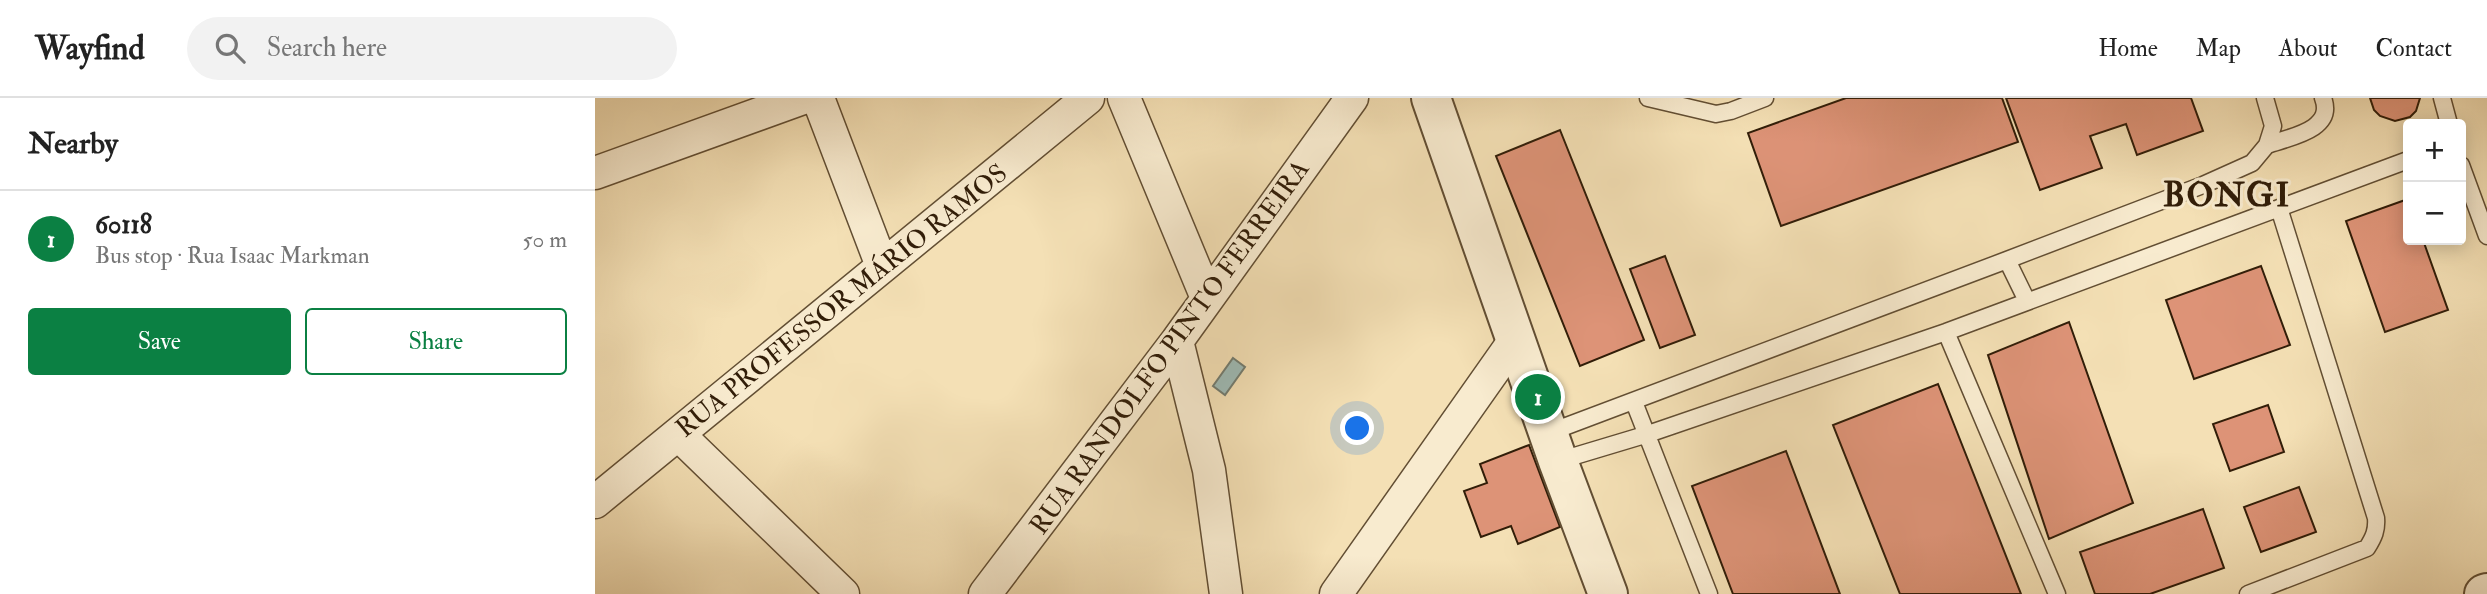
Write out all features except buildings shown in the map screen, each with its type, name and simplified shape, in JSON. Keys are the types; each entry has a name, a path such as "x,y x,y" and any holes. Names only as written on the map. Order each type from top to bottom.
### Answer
{"street":[{"path":"595,173 803,98"},
{"path":"818,98 882,266"},
{"name":"RUA PROFESSOR MÁRIO RAMOS","path":"595,502 1087,98"},
{"path":"1124,98 1207,298"},
{"name":"RUA RANDOLFO PINTO FERREIRA","path":"993,591 1352,98"},
{"path":"1431,98 1553,447 1608,594"},
{"path":"1336,594 1515,340"},
{"path":"1177,341 1209,471 1226,594"},
{"path":"678,434 843,594"}],"lane":[{"path":"1648,98 1716,114 1765,98"},
{"path":"1553,447 1634,402 2252,163 2262,154 2273,126 2265,98"},
{"path":"2267,145 2320,123 2326,112 2323,98"},
{"path":"2442,98 2448,119"},
{"path":"1553,447 1648,434 1946,332 2403,162"},
{"path":"2466,179 2487,236"},
{"path":"2248,594 2367,548 2375,536 2377,526 2279,208"},
{"path":"2007,260 2027,301"},
{"path":"1946,332 2057,594"},
{"path":"1634,402 1709,594"}],"water":[{"path":"1233,358 1245,367 1225,395 1213,386"}],"place":[{"name":"60118","path":"1538,397"}],"district":[{"name":"BONGI","path":"2227,194"}]}
